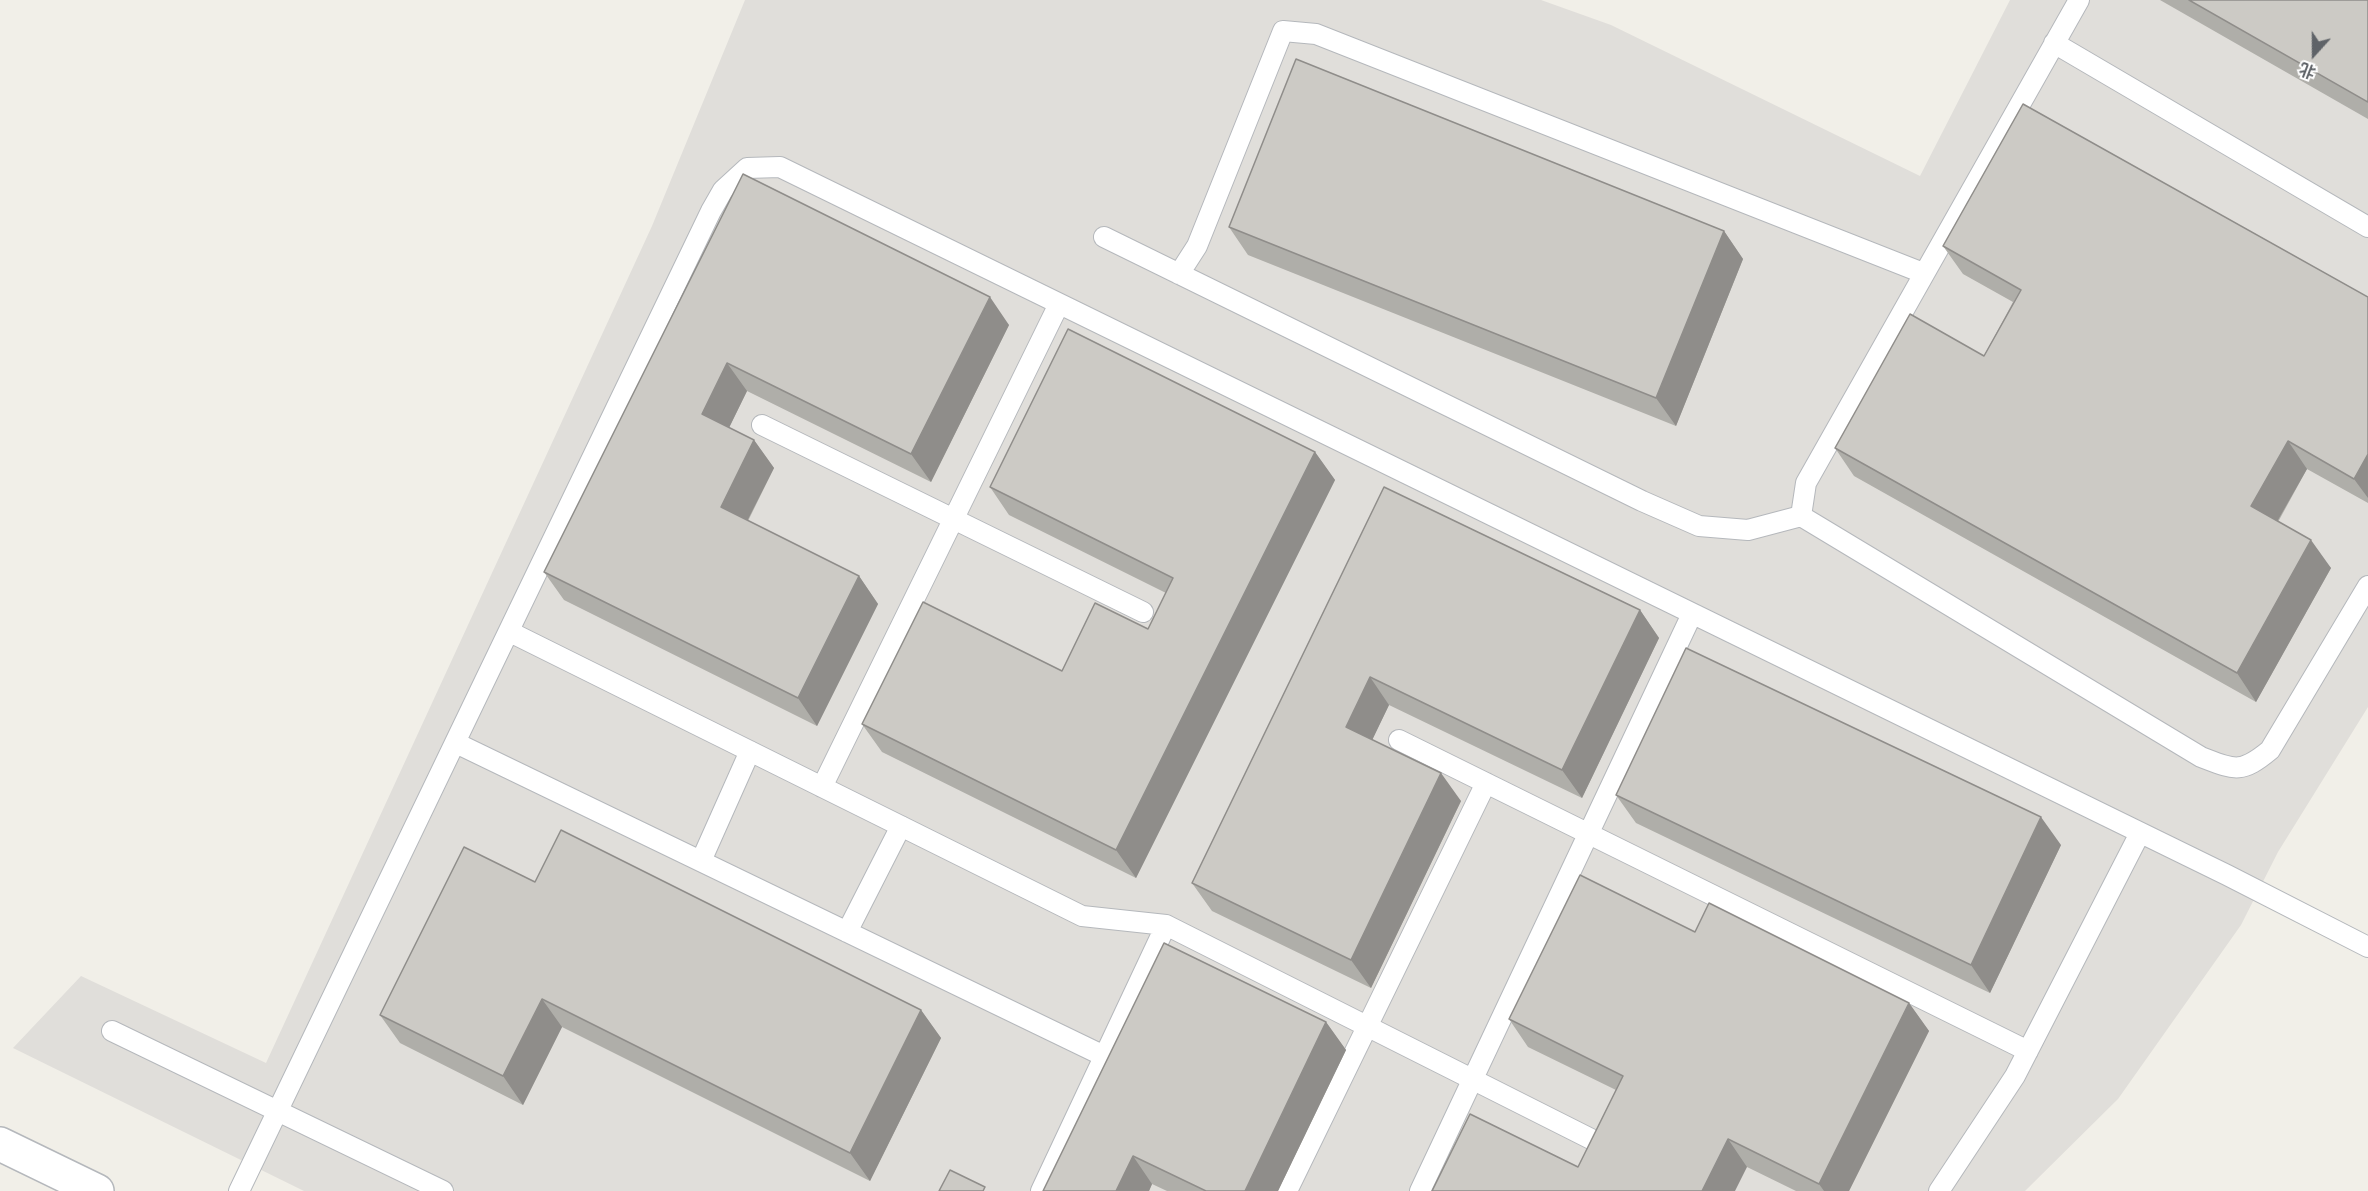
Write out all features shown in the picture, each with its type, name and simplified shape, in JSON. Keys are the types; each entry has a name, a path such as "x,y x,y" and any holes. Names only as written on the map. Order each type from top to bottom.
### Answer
{"street":[{"path":"0,1144 97,1191"}],"lane":[{"path":"1800,516 1806,483 2079,0"},
{"path":"1179,274 1197,246 1283,31 1316,34 1923,273"},
{"path":"2054,43 2368,227"},
{"path":"239,1191 711,211 723,190 747,168 780,166 2368,947"},
{"path":"1104,237 1642,501 1699,526 1748,530 1800,516 2202,758 2231,769 2251,766 2270,750 2368,586"},
{"path":"822,787 1059,304"},
{"path":"762,425 1143,612"},
{"path":"1420,1191 1692,614"},
{"path":"510,632 1082,916 1166,925 1591,1139"},
{"path":"1399,740 2028,1051"},
{"path":"456,743 1104,1056"},
{"path":"701,861 750,752"},
{"path":"1287,1191 1486,783"},
{"path":"847,932 901,826"},
{"path":"1939,1191 2015,1076 2140,833"},
{"path":"1041,1191 1166,925"},
{"path":"112,1031 443,1191"}],"shaded area":[{"path":"745,0 1541,0 1611,25 1920,176 2010,0 2368,0 2368,707 2278,852 2241,925 2118,1099 2025,1191 304,1191 13,1048 81,976 266,1063 652,226"}],"building":[{"path":"2189,0 2368,0 2368,102"},
{"path":"1296,59 1724,231 1656,398 1229,227"},
{"path":"2023,104 2368,297 2368,454 2354,479 2288,441 2251,506 2311,540 2237,673 1835,448 1910,314 1984,356 2021,290 1943,246"},
{"path":"743,174 990,297 911,454 727,363 702,414 754,440 721,507 859,576 798,698 544,572"},
{"path":"1068,329 1315,452 1116,850 862,724 923,602 1062,671 1095,603 1148,629 1173,578 990,487"},
{"path":"1384,487 1640,610 1562,770 1370,677 1346,727 1441,773 1351,960 1192,883"},
{"path":"1686,648 2041,817 1971,965 1616,795"},
{"path":"561,830 921,1010 850,1153 542,999 503,1076 380,1015 464,847 535,882"},
{"path":"1580,875 1695,932 1709,903 1909,1003 1819,1184 1728,1139 1702,1191 1432,1191 1470,1114 1578,1167 1623,1076 1509,1019"},
{"path":"1164,943 1326,1022 1245,1191 1206,1191 1133,1156 1116,1191 1043,1191"},
{"path":"950,1170 985,1187 983,1191 939,1191"}]}
